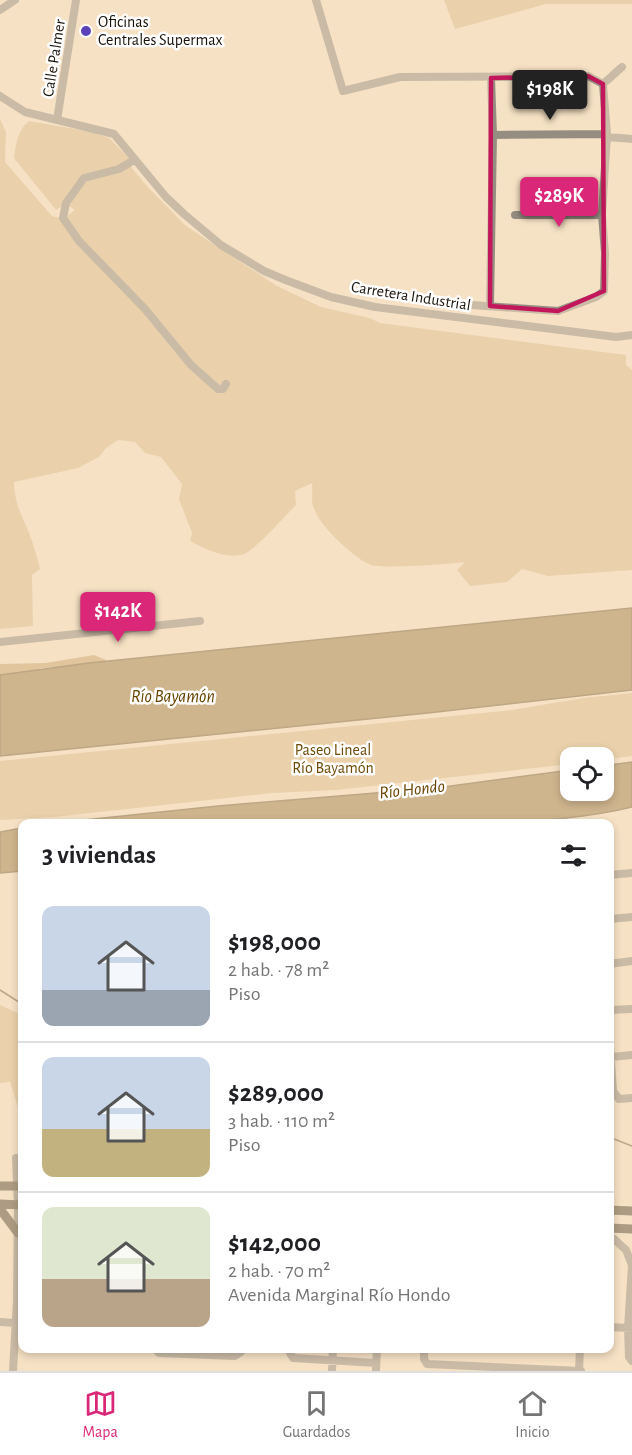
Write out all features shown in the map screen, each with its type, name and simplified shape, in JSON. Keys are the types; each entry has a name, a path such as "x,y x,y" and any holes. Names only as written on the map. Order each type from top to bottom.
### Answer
{"main road":[{"path":"0,1186 18,1186"},
{"path":"0,1204 18,1205"},
{"path":"0,1209 18,1233"},
{"path":"614,1228 632,1229"}],"street":[{"path":"0,10 15,0"},
{"name":"Calle Palmer","path":"57,120 76,0"},
{"path":"316,0 343,91 400,77 588,76 603,84"},
{"path":"603,84 622,67"},
{"path":"490,306 493,135 491,78"},
{"path":"472,305 558,311 596,297 604,291 605,253 602,215 607,135 603,84"},
{"name":"Carretera Industrial","path":"0,96 25,112 114,134 166,197 221,245 264,271 331,297 375,307 616,337 632,335"},
{"path":"493,135 607,135 632,139"},
{"path":"134,160 119,168 84,178 66,203 63,218 80,241 145,309 191,365 218,389 223,389 226,384"},
{"path":"515,215 602,215"},
{"path":"0,642 200,621"},
{"path":"614,875 632,873"},
{"path":"614,919 632,917"},
{"path":"614,964 632,962"},
{"path":"614,1010 632,1009"},
{"path":"614,1057 632,1055"},
{"path":"614,1093 619,1099 632,1098"},
{"path":"614,1239 626,1250 632,1265 629,1357 632,1361"},
{"path":"13,1371 15,1323 18,1310"},
{"path":"0,1322 15,1323"},
{"path":"614,1327 630,1328"},
{"path":"206,1353 235,1356 240,1353"},
{"path":"290,1353 293,1358 333,1360 376,1367"},
{"path":"332,1371 333,1353"},
{"path":"424,1353 427,1364 580,1371 580,1353"}],"highlighted area":[{"path":"588,76 603,84 604,291 558,311 490,306 491,78"}],"green space":[{"path":"444,0 632,0 632,4 546,4 455,29"},
{"path":"0,119 6,132 5,162 52,216 63,219 75,210 66,204 56,210 14,158 16,142 29,121 92,132 109,138 130,159 131,167 147,186 186,226 277,286 321,307 370,318 380,323 626,355 626,365 632,370 632,570 548,576 522,569 507,582 470,586 457,570 465,562 402,566 371,565 347,548 322,522 313,506 312,483 295,491 296,505 256,546 244,554 223,555 190,541 192,533 179,499 182,484 161,457 145,453 135,442 118,440 106,448 99,457 78,468 14,482 18,506 40,569 32,575 33,626 0,629"},
{"name":"Paseo Lineal Río Bayamón","path":"632,693 632,756 614,758 614,747 560,747 560,765 336,790 273,793 55,817 0,820 0,761 512,710 583,698"},
{"path":"0,1005 18,1013 18,1107 10,1082 0,1083"}],"shaded area":[{"path":"94,655 106,660 105,664 42,668 0,675 0,664 46,663"}],"water":[{"name":"Río Bayamón","path":"632,608 632,690 0,756 0,675 89,663"},
{"name":"Río Hondo","path":"632,762 632,807 572,817 552,819 93,819 218,806 436,788 560,771 560,801 614,801 614,764"},
{"path":"18,829 18,871 0,873 0,832"}],"waterway":[{"path":"0,990 18,1001"},
{"path":"614,1139 632,1146"}],"place":[{"name":"Oficinas Centrales Supermax","path":"86,31"}]}
